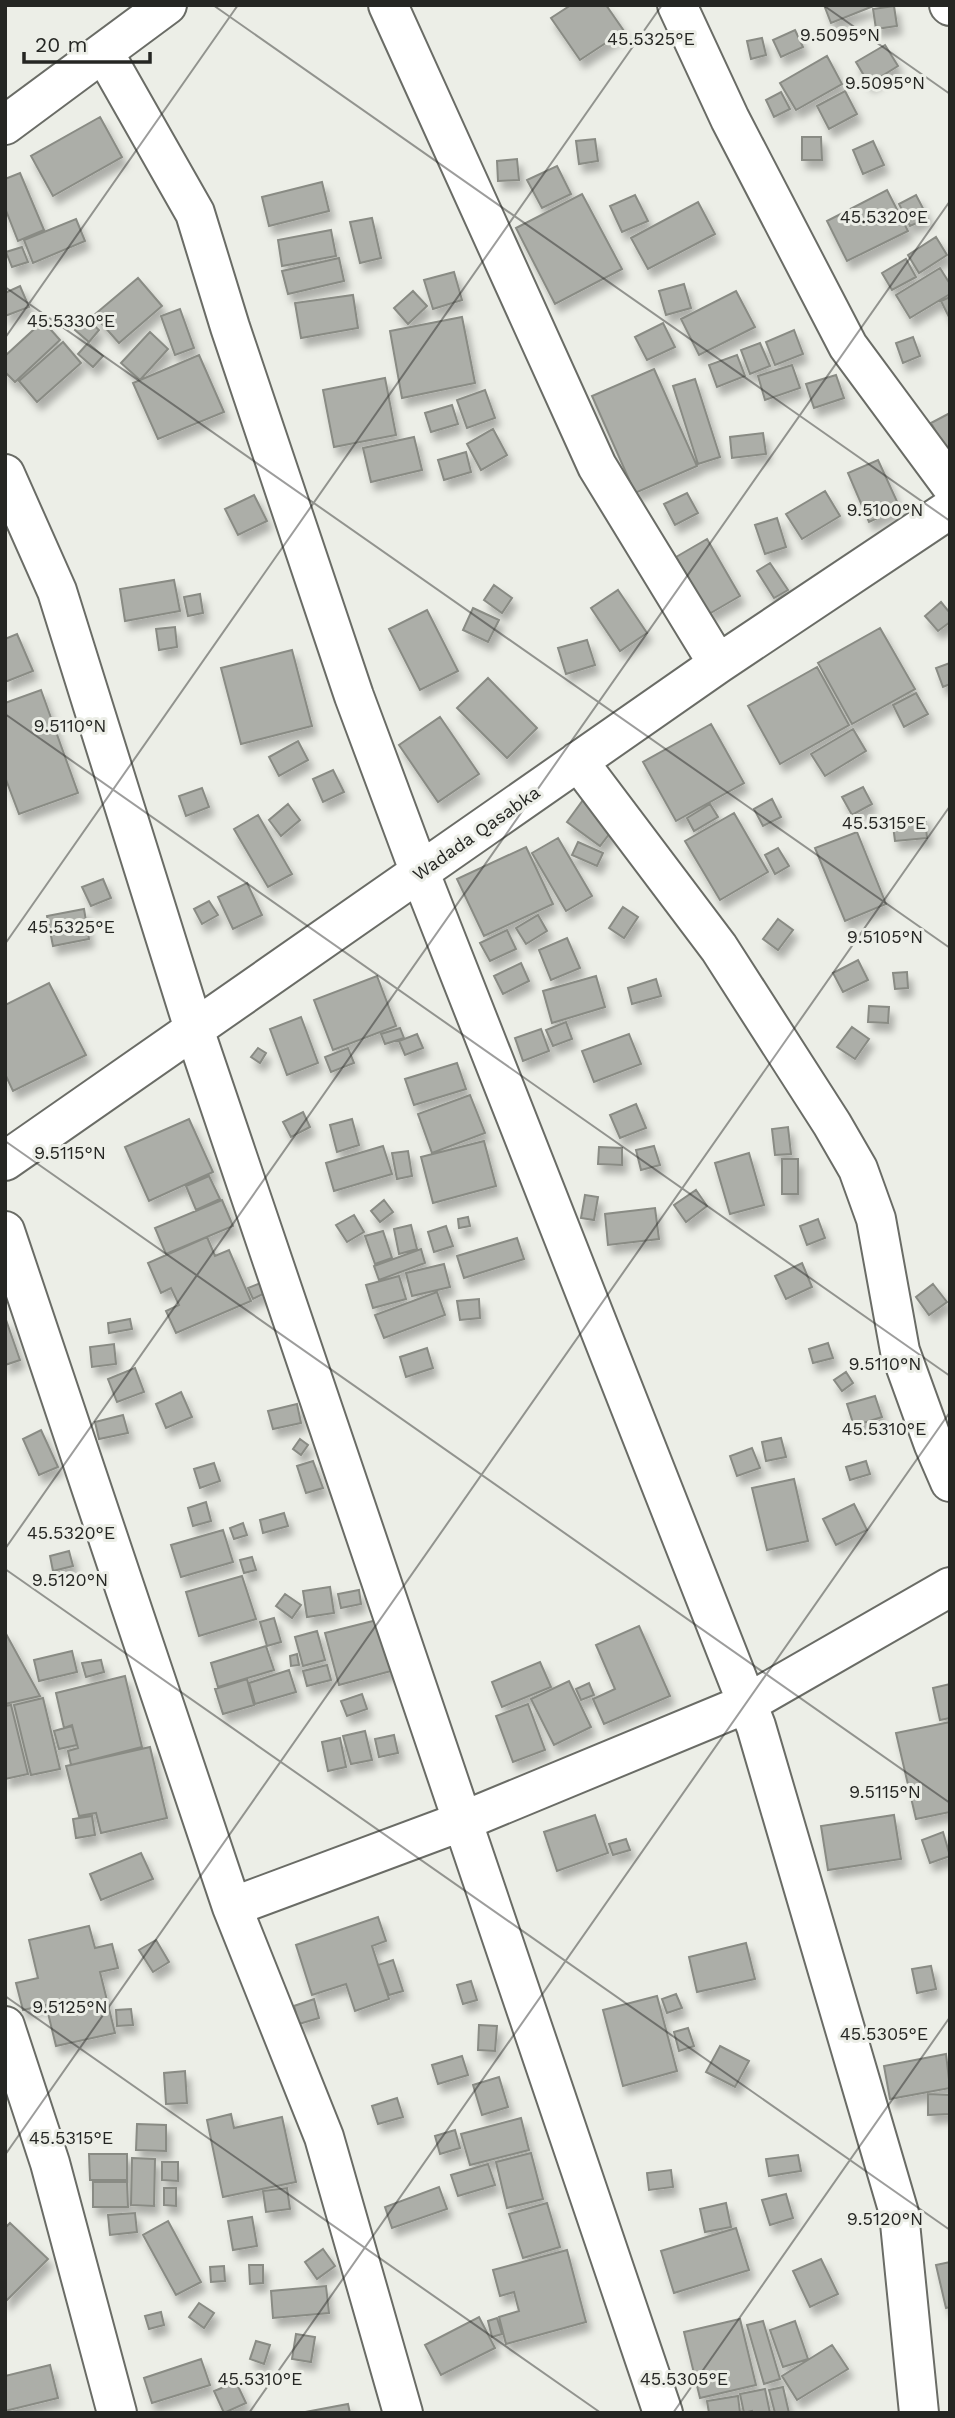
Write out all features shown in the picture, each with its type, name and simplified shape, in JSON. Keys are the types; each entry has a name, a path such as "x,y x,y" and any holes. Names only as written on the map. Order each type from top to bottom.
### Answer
{"street":[{"path":"5,125 167,5"},
{"path":"388,5 597,466 718,664"},
{"path":"677,5 730,119 848,346 950,484"},
{"path":"103,52 195,213 230,327 349,683 420,873 748,1703 899,2213 919,2413"},
{"path":"5,474 57,592 194,1029 663,2413"},
{"name":"Wadada Qasabka","path":"5,1161 718,664 950,509"},
{"path":"579,761 719,948 858,1169 876,1219 900,1351 950,1482"},
{"path":"5,1231 232,1907 324,2137 402,2413"},
{"path":"232,1907 463,1821 748,1703 950,1587"},
{"path":"5,2026 50,2163 117,2413"}],"building":[{"path":"571,5 606,5 624,31 580,60 551,18"},
{"path":"824,5 876,5 831,23"},
{"path":"894,6 897,26 876,29 873,9"},
{"path":"795,30 803,47 781,57 773,40"},
{"path":"762,38 766,55 751,59 747,41"},
{"path":"885,45 898,66 869,84 856,62"},
{"path":"827,56 842,84 796,110 780,83"},
{"path":"845,91 857,114 829,129 817,106"},
{"path":"781,92 790,109 774,117 766,100"},
{"path":"100,117 122,157 53,196 31,156"},
{"path":"802,137 821,137 822,160 802,160"},
{"path":"595,139 598,161 579,164 576,141"},
{"path":"873,141 884,165 863,174 853,150"},
{"path":"517,159 519,180 498,181 497,161"},
{"path":"557,166 571,194 542,208 527,180"},
{"path":"20,173 44,230 18,241 5,208 5,179"},
{"path":"322,182 329,211 269,226 262,197"},
{"path":"887,190 908,231 847,261 827,221"},
{"path":"582,194 622,269 555,304 516,228"},
{"path":"635,195 648,221 622,232 610,206"},
{"path":"916,195 928,218 910,226 899,204"},
{"path":"698,202 715,234 648,269 631,238"},
{"path":"372,218 381,258 360,263 350,222"},
{"path":"76,219 85,241 33,263 24,240"},
{"path":"331,230 336,256 282,266 278,240"},
{"path":"936,237 947,255 919,273 908,255"},
{"path":"22,247 28,262 12,267 6,252"},
{"path":"339,258 344,281 288,294 282,271"},
{"path":"906,259 916,277 892,290 882,273"},
{"path":"940,268 950,284 950,294 910,318 896,295"},
{"path":"454,272 462,300 433,309 424,280"},
{"path":"138,278 162,306 119,343 94,315"},
{"path":"684,284 691,308 666,315 659,291"},
{"path":"20,286 29,307 5,316 5,293"},
{"path":"413,291 427,306 408,324 394,308"},
{"path":"736,291 755,327 699,355 681,319"},
{"path":"353,295 358,328 301,338 295,303"},
{"path":"950,297 950,319 941,301"},
{"path":"180,309 194,348 175,355 161,316"},
{"path":"85,317 99,330 89,342 75,330"},
{"path":"462,317 475,383 402,398 390,331"},
{"path":"43,321 60,340 15,382 5,372 5,356"},
{"path":"663,323 675,347 647,360 635,337"},
{"path":"794,330 803,354 775,365 766,342"},
{"path":"150,332 168,349 140,380 121,363"},
{"path":"913,337 920,356 903,363 896,343"},
{"path":"63,342 81,363 37,402 19,381"},
{"path":"88,343 103,356 93,367 78,354"},
{"path":"760,343 770,366 750,374 741,350"},
{"path":"199,355 224,412 158,439 133,383"},
{"path":"737,355 745,376 717,387 709,365"},
{"path":"792,365 800,388 765,400 758,376"},
{"path":"654,369 697,466 635,493 592,396"},
{"path":"836,375 844,398 814,408 806,384"},
{"path":"385,378 396,435 334,447 323,390"},
{"path":"695,379 720,457 698,464 673,386"},
{"path":"485,390 495,418 467,428 457,400"},
{"path":"452,405 458,424 431,432 425,413"},
{"path":"950,413 950,453 949,454 931,423"},
{"path":"493,429 507,455 481,470 467,444"},
{"path":"763,433 766,454 732,458 730,437"},
{"path":"414,437 422,470 371,482 363,448"},
{"path":"466,452 471,472 444,480 438,460"},
{"path":"878,460 900,508 869,522 848,473"},
{"path":"825,491 840,516 802,539 786,514"},
{"path":"687,493 698,513 675,525 664,504"},
{"path":"254,495 267,521 238,535 225,509"},
{"path":"777,518 786,547 765,554 755,525"},
{"path":"707,539 740,596 709,614 676,557"},
{"path":"770,563 788,590 774,598 757,571"},
{"path":"174,580 180,611 125,621 120,589"},
{"path":"494,585 512,598 502,613 484,600"},
{"path":"618,590 647,633 620,651 591,608"},
{"path":"200,594 203,613 188,616 184,597"},
{"path":"941,602 950,613 950,622 938,631 925,616"},
{"path":"473,608 499,620 488,642 463,630"},
{"path":"427,610 458,671 420,690 389,629"},
{"path":"175,627 177,647 159,650 156,629"},
{"path":"880,628 915,689 852,724 818,663"},
{"path":"17,634 33,671 5,682 5,639"},
{"path":"587,640 595,665 566,674 558,648"},
{"path":"292,650 312,726 241,744 221,668"},
{"path":"950,663 950,684 943,687 936,668"},
{"path":"817,667 849,725 780,764 748,706"},
{"path":"488,678 537,728 507,758 457,708"},
{"path":"41,690 78,793 19,814 5,777 5,703"},
{"path":"916,693 928,714 904,727 893,705"},
{"path":"440,717 479,774 438,802 399,745"},
{"path":"711,724 744,783 676,821 643,762"},
{"path":"853,729 866,751 825,776 811,754"},
{"path":"298,741 308,760 279,776 269,757"},
{"path":"333,770 344,792 323,802 313,779"},
{"path":"863,787 872,804 852,815 842,797"},
{"path":"202,788 209,807 186,816 179,796"},
{"path":"586,796 620,820 600,846 567,822"},
{"path":"772,799 781,817 763,826 754,809"},
{"path":"288,804 300,820 281,836 269,820"},
{"path":"710,804 718,817 694,831 687,818"},
{"path":"734,813 768,872 720,900 685,841"},
{"path":"258,815 292,874 268,887 234,829"},
{"path":"925,815 927,838 895,841 892,818"},
{"path":"857,832 886,904 845,921 815,848"},
{"path":"558,838 592,896 566,911 532,853"},
{"path":"578,842 603,853 597,866 572,855"},
{"path":"526,847 553,904 484,936 457,879"},
{"path":"778,848 789,866 775,874 765,855"},
{"path":"103,879 111,898 91,906 82,887"},
{"path":"247,883 262,915 233,929 218,897"},
{"path":"209,901 218,915 202,924 194,909"},
{"path":"623,907 638,917 624,938 609,928"},
{"path":"84,909 89,939 53,946 47,916"},
{"path":"538,915 547,931 526,944 516,928"},
{"path":"778,919 793,930 778,950 763,939"},
{"path":"507,930 516,949 490,961 480,943"},
{"path":"567,938 580,968 551,980 539,950"},
{"path":"858,960 868,980 843,992 833,973"},
{"path":"521,963 529,981 503,994 494,976"},
{"path":"907,972 908,988 895,989 893,973"},
{"path":"377,976 396,1026 333,1050 314,1000"},
{"path":"596,976 605,1007 552,1023 543,991"},
{"path":"656,979 661,996 632,1004 628,988"},
{"path":"49,983 86,1055 13,1091 5,1074 5,1005"},
{"path":"869,1006 889,1007 888,1023 868,1022"},
{"path":"301,1017 318,1063 287,1075 270,1029"},
{"path":"566,1022 572,1039 553,1046 546,1030"},
{"path":"852,1027 869,1039 855,1059 837,1047"},
{"path":"400,1028 404,1038 385,1044 381,1034"},
{"path":"541,1029 549,1051 523,1061 515,1038"},
{"path":"417,1034 423,1048 405,1055 399,1041"},
{"path":"629,1034 641,1064 594,1082 582,1051"},
{"path":"258,1048 266,1053 260,1063 251,1057"},
{"path":"348,1048 354,1063 331,1072 325,1057"},
{"path":"457,1063 466,1089 414,1105 405,1079"},
{"path":"470,1095 485,1133 432,1153 418,1114"},
{"path":"636,1104 646,1128 620,1138 610,1115"},
{"path":"303,1112 310,1127 291,1137 283,1122"},
{"path":"189,1119 213,1172 149,1201 125,1147"},
{"path":"352,1119 359,1145 337,1152 330,1125"},
{"path":"788,1127 791,1154 775,1155 772,1129"},
{"path":"484,1141 496,1186 433,1203 421,1157"},
{"path":"383,1146 392,1174 334,1191 326,1163"},
{"path":"654,1146 660,1165 641,1170 636,1150"},
{"path":"599,1147 622,1148 622,1165 598,1164"},
{"path":"408,1151 412,1176 397,1179 392,1153"},
{"path":"749,1153 764,1205 730,1214 715,1163"},
{"path":"782,1159 798,1159 798,1194 782,1194"},
{"path":"209,1176 220,1199 196,1210 186,1186"},
{"path":"696,1190 707,1206 686,1222 674,1205"},
{"path":"585,1195 598,1197 594,1220 581,1218"},
{"path":"222,1200 233,1226 166,1254 155,1228"},
{"path":"384,1200 393,1212 380,1222 371,1211"},
{"path":"655,1208 659,1239 608,1245 605,1214"},
{"path":"354,1215 364,1232 347,1242 336,1225"},
{"path":"468,1217 470,1226 459,1228 458,1219"},
{"path":"818,1219 825,1238 807,1245 800,1226"},
{"path":"411,1225 417,1249 399,1254 394,1229"},
{"path":"446,1226 453,1246 434,1252 428,1232"},
{"path":"383,1231 392,1258 375,1264 365,1236"},
{"path":"207,1237 215,1256 229,1250 251,1301 176,1333 166,1311 179,1305 171,1288 161,1293 148,1263"},
{"path":"517,1238 524,1259 464,1278 457,1256"},
{"path":"421,1249 425,1263 379,1280 374,1266"},
{"path":"802,1263 812,1287 786,1299 775,1276"},
{"path":"444,1264 450,1287 412,1296 406,1273"},
{"path":"399,1276 406,1299 373,1308 366,1285"},
{"path":"263,1282 267,1292 253,1299 248,1288"},
{"path":"933,1284 947,1302 929,1315 916,1297"},
{"path":"437,1292 445,1315 384,1338 375,1315"},
{"path":"479,1299 480,1318 460,1320 457,1301"},
{"path":"5,1317 20,1360 5,1365"},
{"path":"130,1319 132,1329 109,1333 108,1323"},
{"path":"828,1343 833,1358 813,1363 809,1349"},
{"path":"114,1344 116,1364 92,1367 90,1347"},
{"path":"427,1348 433,1368 406,1377 400,1357"},
{"path":"135,1368 144,1392 117,1402 108,1379"},
{"path":"846,1372 853,1383 842,1391 834,1380"},
{"path":"181,1392 192,1417 166,1428 156,1404"},
{"path":"875,1396 882,1417 854,1426 847,1404"},
{"path":"297,1404 301,1423 273,1429 268,1411"},
{"path":"123,1415 128,1433 99,1439 95,1422"},
{"path":"41,1430 58,1467 39,1475 23,1439"},
{"path":"781,1438 786,1457 766,1461 762,1442"},
{"path":"300,1439 308,1445 301,1455 293,1449"},
{"path":"752,1448 760,1468 737,1476 730,1456"},
{"path":"313,1461 323,1488 306,1493 297,1466"},
{"path":"866,1461 870,1474 850,1480 846,1467"},
{"path":"214,1463 220,1481 200,1488 194,1469"},
{"path":"794,1479 808,1541 767,1550 752,1488"},
{"path":"206,1502 211,1521 193,1526 188,1508"},
{"path":"854,1504 867,1530 836,1545 823,1519"},
{"path":"284,1513 288,1526 263,1533 260,1520"},
{"path":"243,1523 247,1535 234,1539 230,1528"},
{"path":"223,1530 233,1562 181,1577 171,1545"},
{"path":"69,1551 73,1566 53,1571 50,1556"},
{"path":"252,1557 256,1570 244,1573 240,1560"},
{"path":"242,1576 256,1619 199,1636 186,1592"},
{"path":"330,1587 334,1613 307,1617 303,1591"},
{"path":"359,1590 361,1604 341,1608 338,1594"},
{"path":"285,1594 301,1605 292,1618 276,1606"},
{"path":"274,1618 281,1642 267,1646 260,1622"},
{"path":"377,1620 391,1671 339,1685 325,1633"},
{"path":"639,1626 670,1696 604,1724 593,1699 615,1689 596,1645"},
{"path":"317,1631 325,1660 303,1666 295,1637"},
{"path":"5,1632 40,1696 5,1704"},
{"path":"266,1646 274,1670 218,1687 211,1663"},
{"path":"72,1651 77,1672 39,1681 34,1660"},
{"path":"297,1654 299,1665 291,1666 290,1656"},
{"path":"101,1660 104,1672 86,1677 82,1663"},
{"path":"540,1662 551,1687 502,1707 492,1682"},
{"path":"327,1665 331,1680 307,1686 303,1671"},
{"path":"289,1670 296,1692 255,1704 249,1683"},
{"path":"125,1676 142,1747 71,1765 68,1751 78,1748 72,1725 64,1728 56,1693"},
{"path":"247,1679 254,1705 223,1714 215,1689"},
{"path":"569,1681 591,1727 554,1745 531,1699"},
{"path":"589,1683 594,1695 581,1700 576,1689"},
{"path":"950,1684 950,1718 940,1720 933,1688"},
{"path":"362,1694 367,1709 347,1716 341,1701"},
{"path":"43,1698 60,1769 31,1775 14,1705"},
{"path":"528,1704 545,1750 513,1762 496,1716"},
{"path":"11,1705 28,1774 5,1779 5,1706"},
{"path":"950,1722 950,1812 916,1819 896,1733"},
{"path":"72,1726 77,1745 59,1749 54,1731"},
{"path":"365,1731 372,1760 351,1764 343,1736"},
{"path":"394,1735 398,1753 379,1757 375,1739"},
{"path":"340,1738 346,1767 328,1771 322,1742"},
{"path":"150,1747 167,1818 101,1833 96,1813 79,1816 66,1766"},
{"path":"595,1815 608,1853 557,1871 544,1832"},
{"path":"894,1815 901,1859 828,1870 821,1826"},
{"path":"92,1816 95,1835 76,1838 73,1819"},
{"path":"943,1832 950,1856 930,1863 922,1840"},
{"path":"626,1839 630,1850 613,1855 609,1844"},
{"path":"141,1853 153,1879 101,1900 90,1874"},
{"path":"378,1917 386,1941 372,1946 389,1999 355,2011 346,1984 312,1995 296,1945"},
{"path":"89,1926 95,1948 112,1944 118,1968 100,1972 115,2033 56,2046 46,2005 23,2010 16,1983 38,1978 29,1940"},
{"path":"156,1940 169,1962 153,1972 139,1950"},
{"path":"746,1943 755,1979 697,1992 689,1957"},
{"path":"393,1960 403,1991 389,1995 378,1965"},
{"path":"931,1966 936,1989 917,1993 912,1969"},
{"path":"471,1981 477,2000 463,2004 457,1985"},
{"path":"676,1994 682,2008 667,2013 662,1999"},
{"path":"657,1996 677,2071 623,2086 603,2010"},
{"path":"314,1999 319,2018 299,2024 294,2006"},
{"path":"131,2009 133,2025 117,2026 116,2010"},
{"path":"479,2025 497,2026 495,2051 478,2050"},
{"path":"688,2028 694,2046 679,2051 674,2032"},
{"path":"720,2046 749,2061 735,2087 706,2072"},
{"path":"946,2054 950,2088 890,2099 884,2066"},
{"path":"462,2056 468,2075 438,2084 432,2065"},
{"path":"185,2071 187,2103 166,2104 164,2073"},
{"path":"499,2077 508,2107 482,2115 473,2085"},
{"path":"928,2094 950,2095 950,2114 928,2115"},
{"path":"397,2098 403,2117 378,2124 372,2106"},
{"path":"231,2114 234,2128 282,2117 296,2182 223,2197 207,2120"},
{"path":"521,2118 529,2150 470,2165 461,2134"},
{"path":"137,2124 166,2125 166,2151 136,2150"},
{"path":"455,2130 460,2148 440,2154 435,2136"},
{"path":"531,2153 543,2199 507,2208 496,2162"},
{"path":"89,2154 127,2154 127,2180 90,2180"},
{"path":"798,2155 801,2171 769,2176 766,2159"},
{"path":"132,2158 155,2159 154,2206 131,2205"},
{"path":"162,2162 178,2162 178,2181 162,2180"},
{"path":"488,2164 495,2185 458,2196 451,2175"},
{"path":"671,2170 673,2187 649,2190 647,2173"},
{"path":"93,2182 127,2182 128,2207 93,2207"},
{"path":"439,2187 447,2209 392,2228 385,2207"},
{"path":"164,2188 176,2188 176,2206 164,2205"},
{"path":"287,2188 290,2209 266,2212 263,2191"},
{"path":"786,2194 793,2218 770,2225 762,2200"},
{"path":"547,2203 560,2247 523,2258 509,2214"},
{"path":"726,2203 731,2227 705,2232 700,2209"},
{"path":"135,2213 137,2232 110,2235 108,2215"},
{"path":"252,2217 257,2246 233,2250 228,2221"},
{"path":"168,2221 201,2282 176,2295 143,2235"},
{"path":"10,2223 48,2259 5,2302 5,2228"},
{"path":"736,2228 749,2270 674,2293 661,2251"},
{"path":"323,2249 335,2266 317,2279 305,2262"},
{"path":"567,2250 586,2322 506,2344 499,2317 519,2311 514,2292 500,2296 493,2270"},
{"path":"821,2259 838,2294 810,2307 793,2271"},
{"path":"950,2262 950,2307 946,2308 936,2265"},
{"path":"249,2265 263,2265 263,2283 250,2284"},
{"path":"224,2266 225,2281 211,2282 210,2267"},
{"path":"326,2286 329,2313 273,2318 271,2291"},
{"path":"199,2303 214,2313 204,2328 189,2317"},
{"path":"161,2312 164,2325 149,2329 145,2316"},
{"path":"479,2317 495,2348 441,2375 425,2345"},
{"path":"497,2318 502,2334 492,2337 488,2321"},
{"path":"740,2319 756,2385 700,2398 684,2332"},
{"path":"763,2321 780,2379 764,2384 747,2325"},
{"path":"795,2321 808,2359 783,2367 770,2330"},
{"path":"296,2334 315,2337 311,2362 292,2359"},
{"path":"256,2341 270,2345 264,2364 250,2359"},
{"path":"832,2345 848,2369 797,2400 782,2376"},
{"path":"201,2359 210,2385 152,2403 144,2378"},
{"path":"50,2365 58,2398 5,2411 5,2376"},
{"path":"236,2382 246,2403 224,2413 214,2391"},
{"path":"783,2387 789,2413 775,2413 769,2390"},
{"path":"765,2389 770,2413 744,2413 740,2394"},
{"path":"738,2396 740,2413 709,2413 707,2401"},
{"path":"348,2404 350,2413 300,2413"}]}
